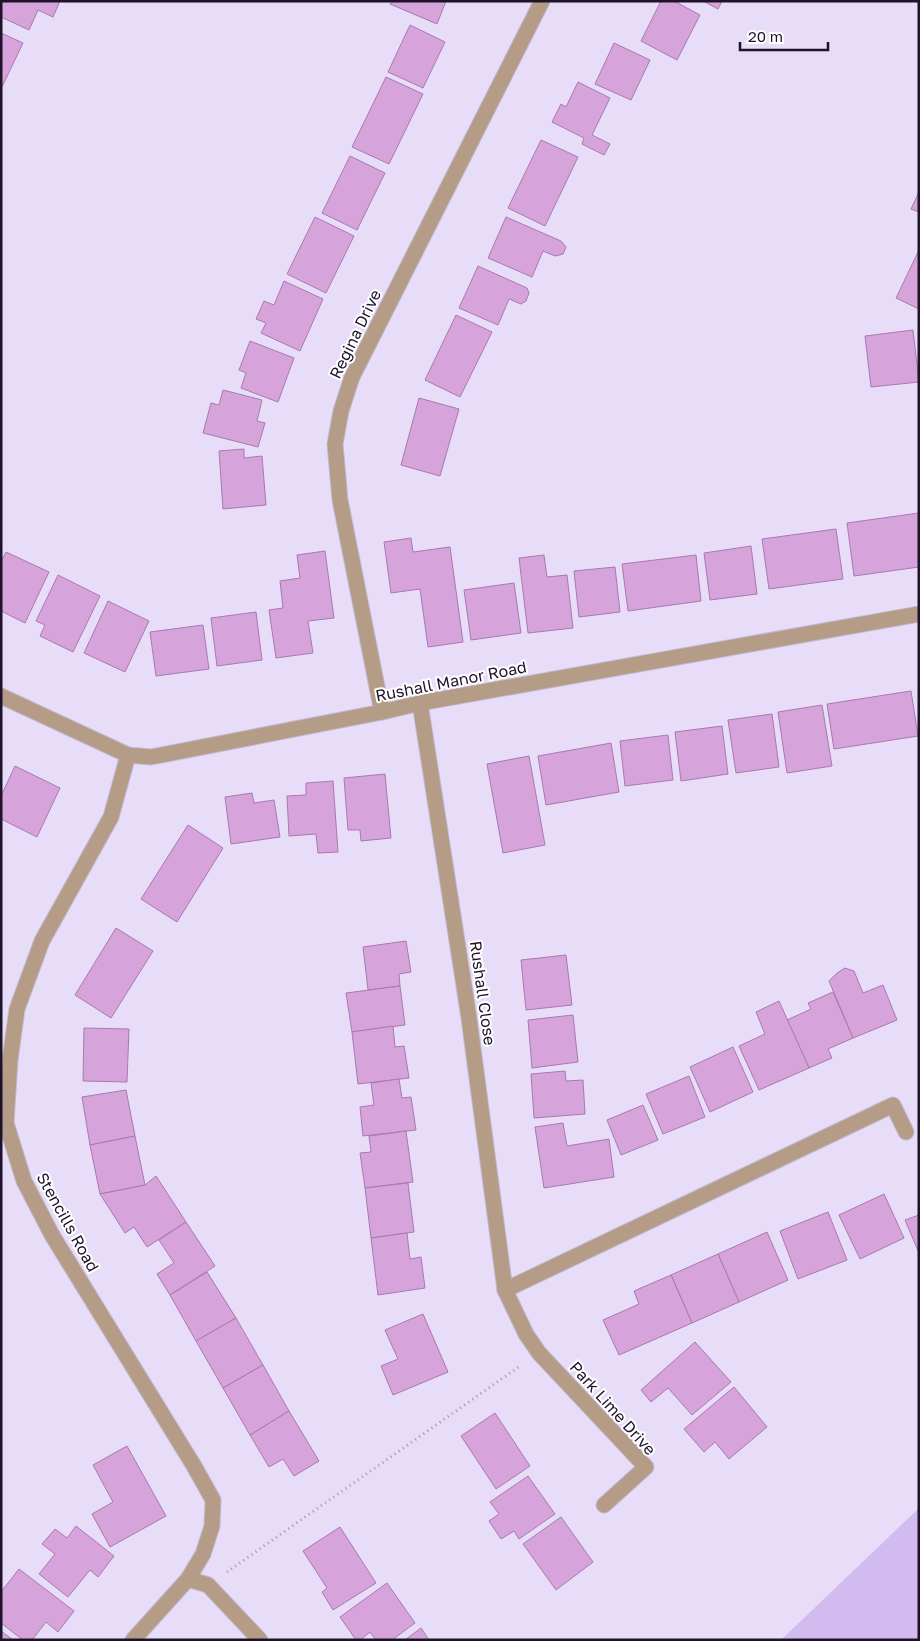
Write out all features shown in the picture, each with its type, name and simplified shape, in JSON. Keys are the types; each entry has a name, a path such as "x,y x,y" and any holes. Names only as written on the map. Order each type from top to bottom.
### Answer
{"street":[{"name":"Regina Drive","path":"382,712 340,500 335,444 341,411 352,377 542,1"},
{"name":"Rushall Manor Road","path":"1,696 128,756 151,757 420,703 919,614"},
{"name":"Rushall Close","path":"420,703 469,1018 505,1290 526,1334 539,1353"},
{"name":"Stencills Road","path":"128,756 111,817 42,942 17,1009 4,1124 24,1181 52,1235 213,1500 212,1526 204,1554 188,1579 133,1640"},
{"path":"505,1290 893,1104 906,1132"},
{"name":"Park Lime Drive","path":"539,1353 646,1467 604,1505"},
{"path":"188,1579 208,1586 260,1640"}],"path":[{"path":"208,1586 539,1353"}],"shaded area":[{"path":"919,1508 919,1640 781,1640"}],"building":[{"path":"1,1 60,1 53,17 38,10 29,30 1,17"},
{"path":"392,1 446,1 437,24 390,4"},
{"path":"661,1 674,1 700,15 677,60 641,41"},
{"path":"703,1 722,1 718,9"},
{"path":"410,25 445,42 423,88 388,72"},
{"path":"1,33 23,43 1,89"},
{"path":"614,43 650,60 631,100 595,84"},
{"path":"386,77 423,94 389,164 352,147"},
{"path":"578,82 610,98 592,135 610,144 604,155 582,144 584,138 552,122 561,104 566,107"},
{"path":"541,140 578,157 545,226 508,208"},
{"path":"350,156 385,173 357,230 322,213"},
{"path":"919,192 919,212 911,209"},
{"path":"315,217 354,236 326,293 287,274"},
{"path":"506,217 561,241 566,247 563,254 555,256 543,251 532,277 488,258"},
{"path":"919,250 919,309 896,298"},
{"path":"478,266 527,288 529,293 526,301 521,304 509,299 498,325 459,308"},
{"path":"284,281 323,299 300,351 261,333 266,323 256,319 264,301 274,305"},
{"path":"456,315 492,332 460,397 425,380"},
{"path":"913,330 919,382 871,387 865,336"},
{"path":"250,341 294,358 278,402 241,388 246,373 239,370"},
{"path":"223,390 262,400 257,421 265,423 258,447 203,433 211,403 219,405"},
{"path":"419,398 459,409 440,476 401,465"},
{"path":"244,449 244,458 262,456 266,505 223,509 219,451"},
{"path":"919,513 919,567 854,576 847,523"},
{"path":"836,529 843,579 769,589 762,539"},
{"path":"411,538 413,552 450,547 463,642 428,647 420,589 391,593 384,542"},
{"path":"751,546 757,594 710,600 704,553"},
{"path":"325,551 334,618 308,621 313,653 276,658 269,610 283,608 280,581 300,578 297,555"},
{"path":"6,552 49,572 25,623 1,611 1,562"},
{"path":"544,555 547,577 567,575 573,628 528,633 519,558"},
{"path":"696,555 701,601 628,611 622,564"},
{"path":"615,567 620,612 579,617 574,571"},
{"path":"58,575 100,596 73,652 40,636 45,625 36,621"},
{"path":"514,583 521,633 471,640 464,590"},
{"path":"108,601 149,621 125,672 84,653"},
{"path":"256,612 262,660 217,666 211,618"},
{"path":"203,625 209,669 156,676 150,632"},
{"path":"911,691 918,736 834,749 827,704"},
{"path":"822,705 832,766 787,773 778,712"},
{"path":"772,714 779,767 736,773 728,720"},
{"path":"722,726 728,774 681,781 675,732"},
{"path":"668,735 673,780 625,786 620,741"},
{"path":"611,743 619,792 546,805 538,756"},
{"path":"529,756 545,845 503,853 487,764"},
{"path":"15,766 60,788 37,837 1,819 1,796"},
{"path":"385,774 391,838 361,841 360,830 348,830 344,778"},
{"path":"333,781 338,852 318,853 316,834 289,836 287,796 306,795 306,783"},
{"path":"252,793 254,803 274,800 280,837 231,844 225,797"},
{"path":"188,825 223,848 177,922 141,899"},
{"path":"116,928 153,951 111,1018 75,995"},
{"path":"406,941 411,972 399,974 400,986 368,990 363,947"},
{"path":"566,955 572,1005 526,1010 521,960"},
{"path":"845,968 854,971 863,993 883,985 897,1020 853,1038 829,981"},
{"path":"400,986 405,1025 352,1032 346,993"},
{"path":"833,992 853,1038 828,1049 832,1058 809,1068 787,1020 811,1009 808,1003"},
{"path":"779,1001 809,1068 759,1090 739,1046 765,1034 756,1012"},
{"path":"573,1015 578,1062 532,1068 528,1020"},
{"path":"393,1026 395,1047 404,1046 409,1078 358,1084 352,1032"},
{"path":"84,1028 129,1029 127,1082 83,1081"},
{"path":"733,1047 753,1092 710,1112 690,1067"},
{"path":"565,1071 566,1081 583,1080 585,1114 534,1118 531,1074"},
{"path":"689,1076 705,1117 663,1134 646,1094"},
{"path":"399,1079 402,1098 411,1097 416,1130 363,1136 360,1107 374,1105 371,1083"},
{"path":"126,1090 135,1136 90,1145 82,1097"},
{"path":"643,1105 658,1140 621,1155 607,1120"},
{"path":"563,1123 567,1146 609,1139 614,1177 544,1188 535,1127"},
{"path":"406,1131 413,1182 365,1188 360,1153 371,1152 369,1136"},
{"path":"135,1136 145,1185 100,1194 90,1145"},
{"path":"156,1176 186,1222 147,1247 134,1227 125,1233 100,1194 145,1185"},
{"path":"408,1183 414,1232 371,1238 365,1188"},
{"path":"884,1194 904,1238 860,1259 839,1215"},
{"path":"828,1212 847,1260 798,1279 780,1231"},
{"path":"919,1215 919,1253 905,1220"},
{"path":"186,1222 215,1266 170,1295 157,1274 174,1263 159,1240"},
{"path":"767,1232 788,1280 739,1302 718,1254"},
{"path":"407,1233 410,1259 421,1257 425,1288 378,1295 371,1238"},
{"path":"718,1254 739,1302 692,1323 671,1275"},
{"path":"207,1272 236,1318 196,1341 170,1295"},
{"path":"671,1275 692,1323 619,1355 603,1320 639,1304 634,1291"},
{"path":"423,1314 448,1372 393,1395 381,1366 398,1359 385,1330"},
{"path":"236,1318 263,1365 223,1388 196,1341"},
{"path":"695,1342 731,1382 692,1415 668,1388 651,1402 641,1390"},
{"path":"263,1365 289,1411 250,1435 223,1388"},
{"path":"734,1387 767,1427 729,1459 715,1442 704,1452 684,1429"},
{"path":"289,1411 319,1461 294,1476 283,1459 269,1467 250,1435"},
{"path":"495,1413 530,1466 496,1489 461,1436"},
{"path":"127,1446 166,1516 110,1547 92,1514 113,1502 93,1465"},
{"path":"528,1476 555,1514 519,1539 514,1531 501,1539 489,1521 499,1514 490,1502"},
{"path":"561,1517 593,1562 556,1590 523,1544"},
{"path":"76,1526 114,1556 98,1577 90,1570 68,1597 39,1574 55,1554 42,1544 55,1529 67,1538"},
{"path":"340,1527 376,1583 333,1610 322,1592 327,1588 303,1551"},
{"path":"19,1569 74,1611 58,1632 46,1622 32,1640 23,1640 1,1623 1,1592"},
{"path":"387,1583 415,1623 392,1640 376,1640 370,1632 360,1640 356,1640 340,1617"},
{"path":"421,1628 429,1640 405,1640"},
{"path":"1,1631 13,1640 1,1640"}]}
